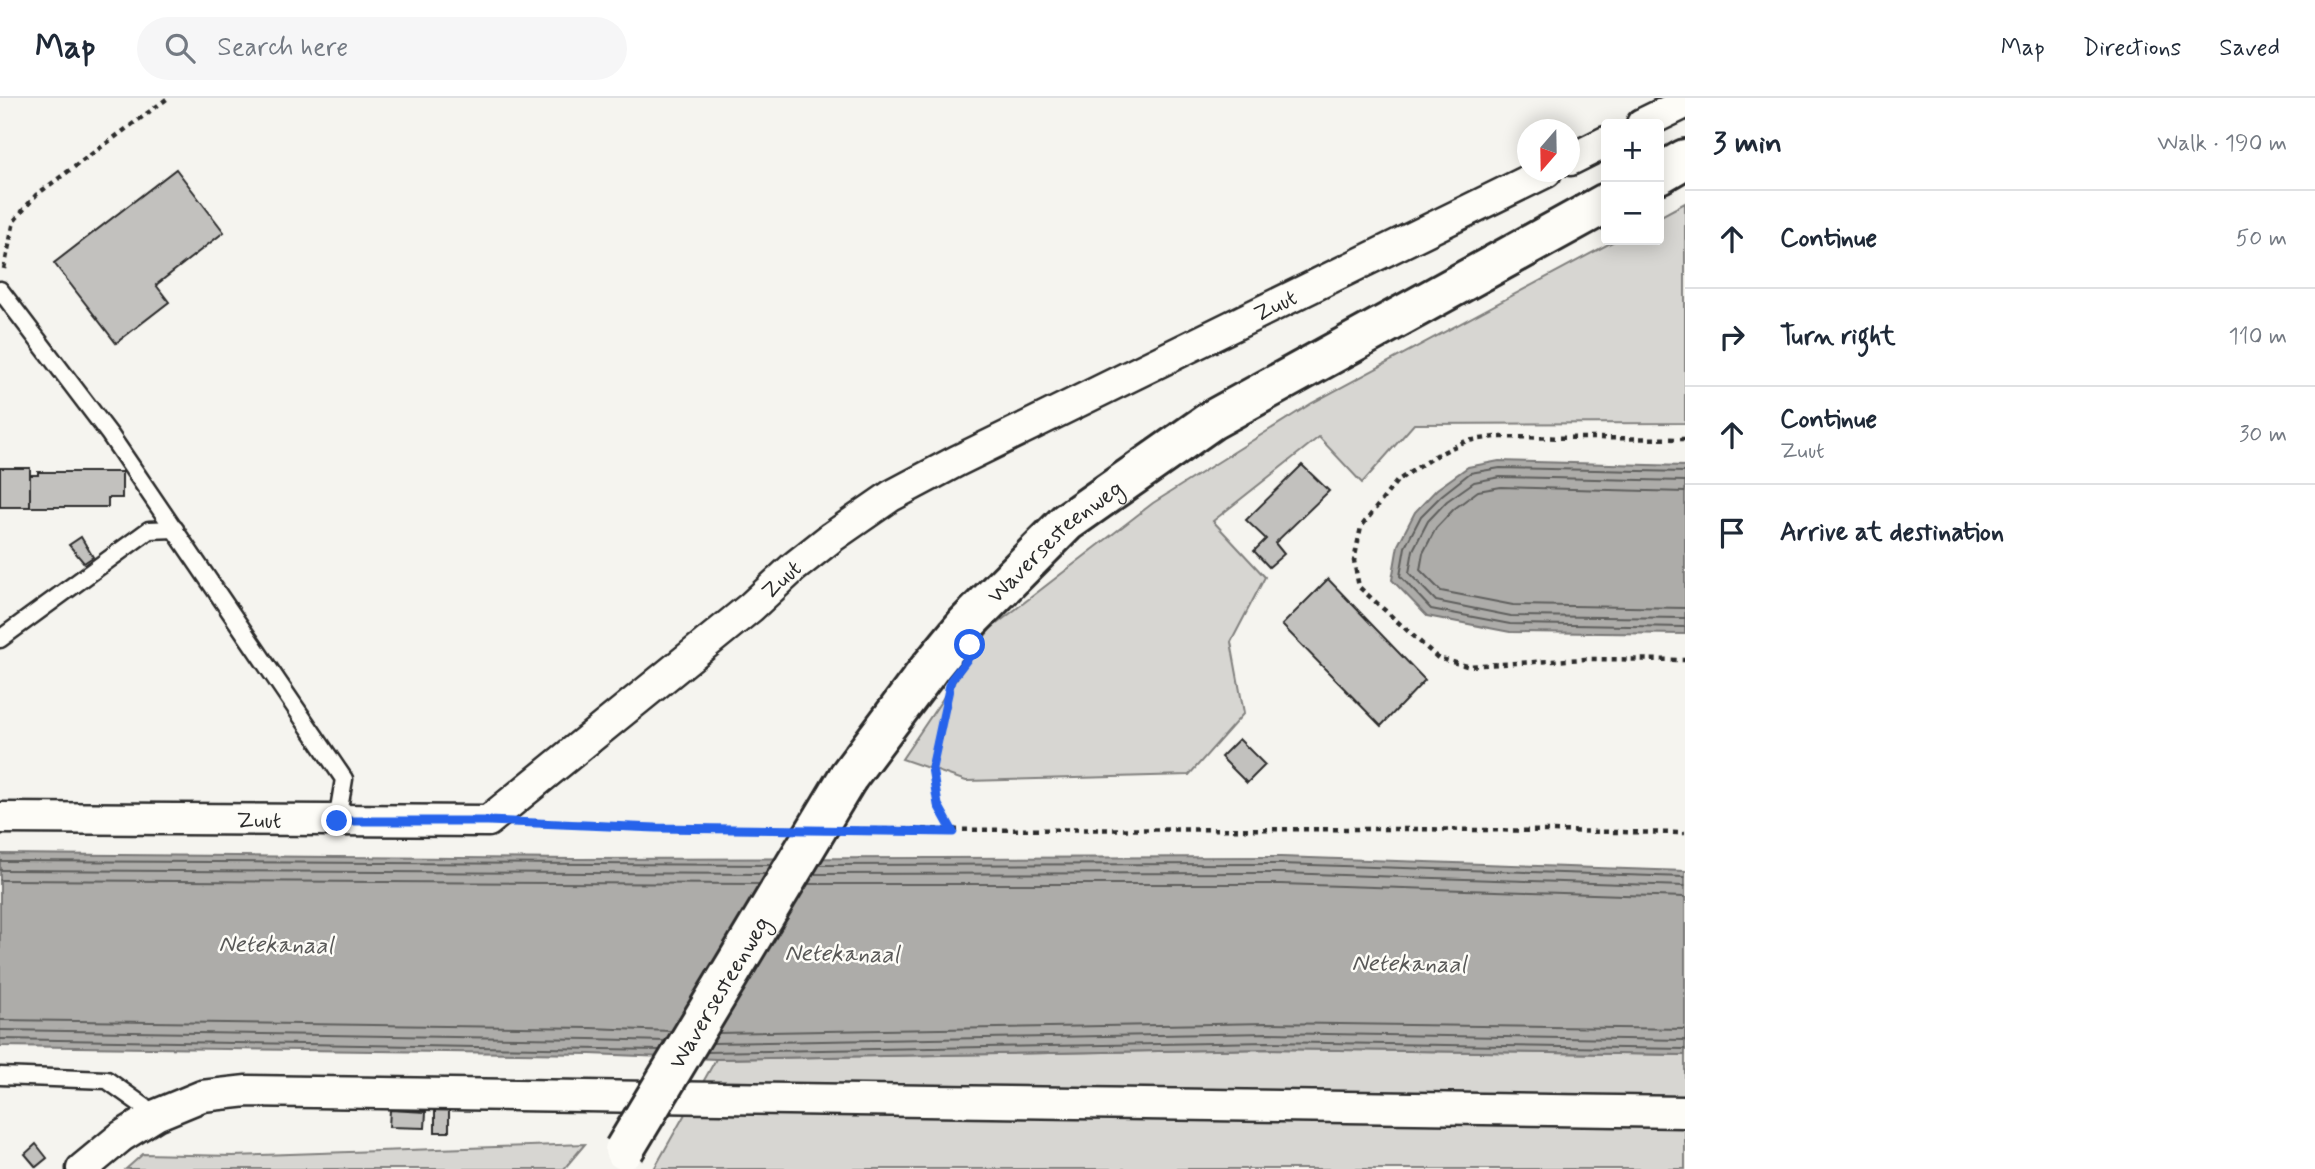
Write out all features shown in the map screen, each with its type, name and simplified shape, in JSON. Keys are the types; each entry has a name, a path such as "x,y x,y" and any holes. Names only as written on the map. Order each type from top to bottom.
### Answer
{"main road":[{"path":"1664,171 1685,159"},
{"name":"Waversesteenweg","path":"617,1160 848,777 966,624 1067,522 1212,420 1601,206"}],"street":[{"path":"1652,119 1685,103"},
{"path":"1580,155 1601,144"},
{"name":"Zuut","path":"0,818 488,821 751,607 832,537 891,496 982,448 1526,182"},
{"path":"82,1169 122,1136 156,1115 202,1096 247,1091 1685,1112"}],"lane":[{"path":"0,290 110,435 344,779 337,821"},
{"path":"0,639 149,530 175,529"},
{"path":"0,1076 107,1080 156,1115"}],"path":[{"path":"0,290 14,222 36,195 168,98"},
{"path":"1685,439 1495,437 1466,441 1435,456 1397,481 1361,527 1354,561 1359,586 1438,658 1467,666 1585,659 1685,660"},
{"path":"946,705 932,768 938,805 953,832"},
{"path":"488,821 791,830"},
{"path":"845,830 953,832 1412,829 1685,833"}],"shaded area":[{"path":"1685,203 1685,423 1414,424 1362,483 1319,437 1213,521 1265,577 1231,642 1244,713 1189,775 966,781 902,759 990,629 1153,503 1312,403 1607,245 1664,245 1664,214"},
{"path":"1268,1049 1685,1055 1685,1169 654,1169 716,1059"},
{"path":"585,1144 564,1169 126,1169 143,1154 233,1156"}],"water":[{"path":"1499,461 1685,466 1685,634 1510,632 1427,616 1392,580 1398,545 1415,512 1437,489 1468,467"},
{"name":"Netekanaal","path":"0,854 574,859 1281,857 1685,871 1685,1055 1268,1049 716,1059 590,1054 0,1046"}],"building":[{"path":"176,169 224,232 156,285 169,302 116,343 54,263"},
{"path":"1302,465 1329,491 1275,543 1284,554 1269,567 1254,551 1266,539 1246,520"},
{"path":"0,468 30,468 30,507 0,507"},
{"path":"38,472 122,472 122,498 108,498 108,507 30,507 30,475 38,475"},
{"path":"81,537 93,557 84,563 69,545"},
{"path":"1328,579 1425,680 1381,726 1282,625"},
{"path":"1239,739 1265,765 1247,783 1221,757"},
{"path":"435,1109 449,1109 449,1132 435,1132"},
{"path":"390,1110 426,1112 425,1128 389,1127"},
{"path":"36,1144 47,1158 36,1167 25,1154"}],"route":[{"path":"337,821 488,821 656,828 953,832 938,805 932,768 951,680 971,654 970,645"}]}
